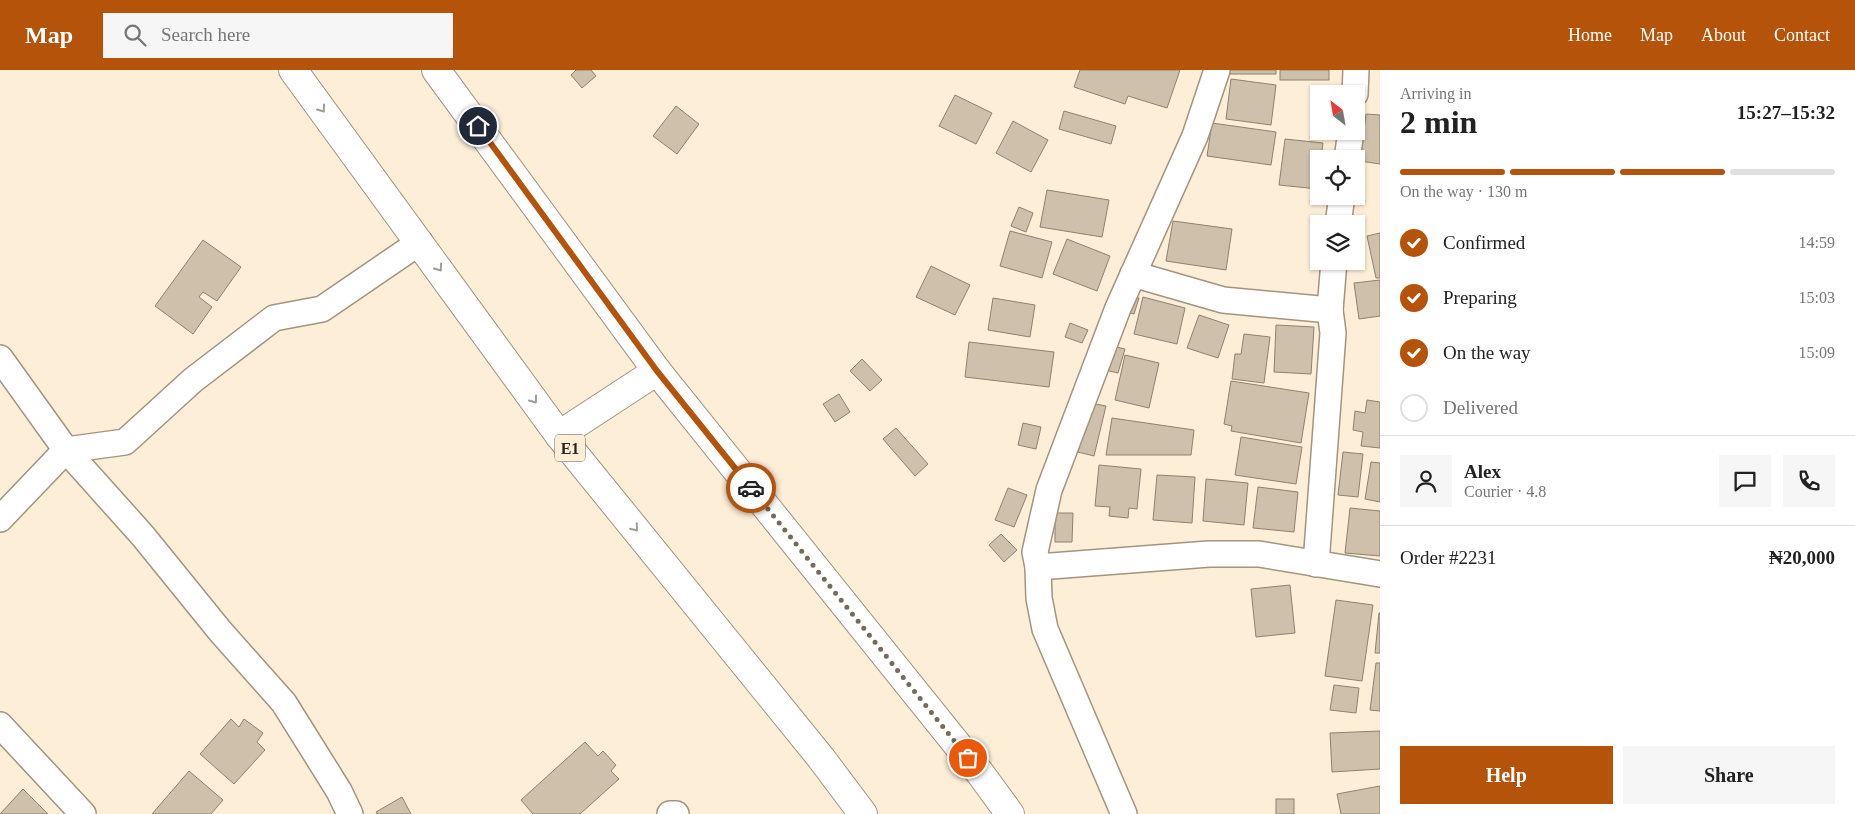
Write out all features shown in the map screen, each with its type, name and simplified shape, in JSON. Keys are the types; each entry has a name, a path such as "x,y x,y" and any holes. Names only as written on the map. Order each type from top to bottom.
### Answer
{"highway":[{"name":"E1","path":"293,70 559,434 822,758 863,814"},
{"path":"436,70 657,371 974,765 1010,814"},
{"path":"559,434 657,371"}],"street":[{"path":"1124,814 1045,629 1039,598 1038,567 1034,552 1049,490 1118,308 1195,136 1217,70"},
{"path":"1355,85 1356,70"},
{"path":"0,519 66,450 125,442 194,380 274,318 322,309 420,242"},
{"path":"1316,564 1333,333 1330,310 1333,270"},
{"path":"1133,274 1223,300 1330,310"},
{"path":"0,358 66,450 143,536 220,631 284,702 339,791 350,814"},
{"path":"1038,567 1209,554 1259,554 1380,574"},
{"path":"0,725 84,814"},
{"path":"670,814 676,814"}],"building":[{"path":"576,70 591,70 596,76 582,88 571,75"},
{"path":"1080,70 1180,70 1167,108 1128,96 1125,104 1074,87"},
{"path":"1230,70 1276,70 1276,74 1230,74"},
{"path":"1280,70 1329,70 1329,80 1280,80"},
{"path":"1231,79 1276,85 1271,125 1226,119"},
{"path":"955,95 992,113 976,144 939,126"},
{"path":"676,106 699,124 677,154 653,136"},
{"path":"1064,111 1116,126 1111,144 1059,129"},
{"path":"1366,114 1380,115 1380,164 1365,162 1365,150 1361,150 1363,140 1365,140"},
{"path":"1013,121 1048,140 1031,172 996,153"},
{"path":"1212,123 1276,132 1271,165 1207,156"},
{"path":"1285,139 1323,143 1322,150 1310,150 1310,188 1279,185"},
{"path":"1047,190 1109,200 1102,237 1040,227"},
{"path":"1019,207 1033,213 1026,232 1011,226"},
{"path":"1173,221 1232,229 1226,270 1166,261"},
{"path":"1010,231 1052,242 1042,278 1000,266"},
{"path":"1380,233 1380,278 1376,278 1367,236"},
{"path":"1067,239 1110,256 1097,291 1053,274"},
{"path":"203,240 241,267 217,301 203,292 199,297 212,307 193,334 155,306"},
{"path":"931,266 970,285 955,315 916,297"},
{"path":"1380,280 1380,316 1359,319 1354,283"},
{"path":"1127,295 1139,298 1134,314 1122,311"},
{"path":"1143,297 1185,308 1177,344 1134,334"},
{"path":"993,298 1035,305 1030,337 988,330"},
{"path":"1199,315 1229,325 1218,358 1187,348"},
{"path":"1070,323 1088,330 1082,343 1065,337"},
{"path":"1276,325 1314,327 1311,374 1274,372"},
{"path":"1244,334 1270,337 1264,383 1232,379 1235,354 1241,354"},
{"path":"969,342 1054,352 1049,387 965,377"},
{"path":"1108,345 1125,349 1118,373 1101,369"},
{"path":"1125,355 1159,363 1149,408 1115,400"},
{"path":"862,359 882,380 870,391 850,371"},
{"path":"1231,381 1309,393 1301,443 1231,431 1232,426 1224,424"},
{"path":"839,394 850,412 835,422 823,404"},
{"path":"1367,400 1380,402 1380,448 1361,446 1363,432 1353,430 1355,411 1365,413"},
{"path":"1090,403 1106,406 1094,456 1078,452"},
{"path":"1112,418 1194,430 1191,455 1106,455"},
{"path":"1023,423 1041,427 1036,449 1018,445"},
{"path":"896,428 928,464 915,476 883,439"},
{"path":"1241,437 1302,447 1296,484 1235,475"},
{"path":"1343,452 1363,454 1358,497 1338,495"},
{"path":"1371,462 1380,463 1380,502 1365,499"},
{"path":"1099,465 1141,469 1137,509 1129,508 1128,518 1109,516 1110,507 1095,506"},
{"path":"1157,475 1195,477 1192,523 1153,520"},
{"path":"1206,479 1248,483 1244,525 1203,521"},
{"path":"1258,487 1298,492 1294,532 1253,528"},
{"path":"1008,488 1027,495 1014,527 995,520"},
{"path":"1350,508 1380,511 1380,556 1345,553"},
{"path":"1055,513 1073,513 1072,542 1055,542"},
{"path":"1001,534 1017,550 1004,562 989,545"},
{"path":"1290,585 1295,633 1256,637 1251,589"},
{"path":"1336,600 1373,605 1362,681 1325,676"},
{"path":"1379,613 1380,653 1375,653"},
{"path":"1376,663 1380,663 1380,711 1370,710"},
{"path":"1334,685 1359,688 1356,713 1330,710"},
{"path":"231,719 239,727 244,719 263,733 257,742 265,750 234,784 200,754"},
{"path":"1380,731 1380,769 1332,772 1330,733"},
{"path":"585,742 598,756 603,751 616,765 611,771 619,779 580,814 533,814 521,800"},
{"path":"189,771 223,800 211,814 152,814"},
{"path":"1380,786 1380,814 1341,814 1337,794"},
{"path":"23,789 48,814 0,814"},
{"path":"402,797 411,814 377,814 376,812"},
{"path":"1276,799 1294,799 1294,814 1276,814"}],"way so far":[{"path":"751,488 968,758"}],"route":[{"path":"478,126 657,371 751,488"}]}
